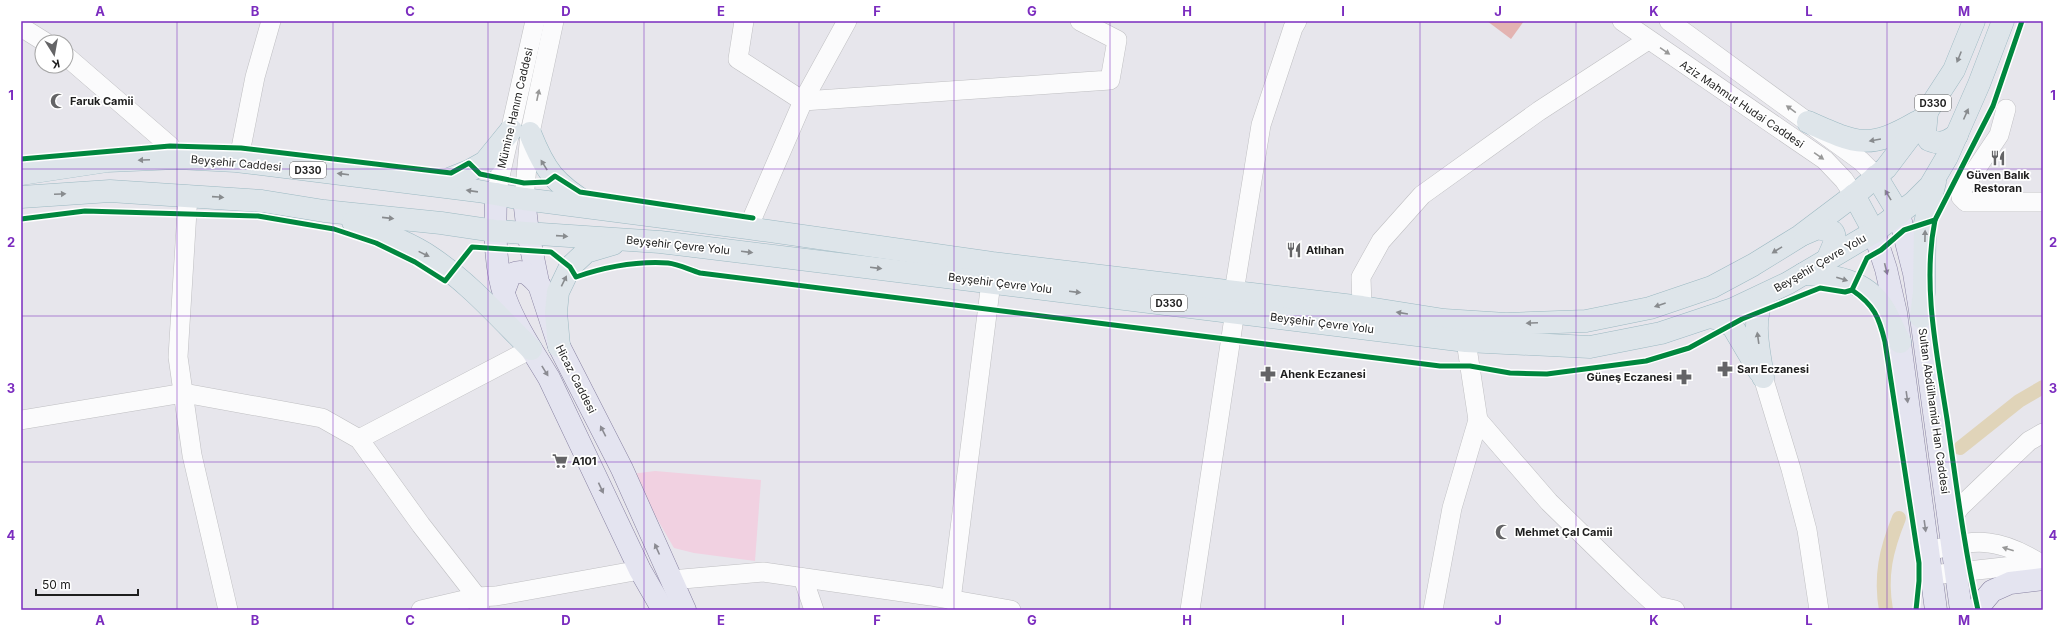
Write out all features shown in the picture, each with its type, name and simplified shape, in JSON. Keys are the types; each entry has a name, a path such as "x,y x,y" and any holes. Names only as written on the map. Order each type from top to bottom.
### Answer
{"highway":[{"name":"Beyşehir Çevre Yolu","path":"495,231 660,242 991,282 1235,302 1362,307 1444,320 1506,324 1586,321 1650,308 1712,287 1753,265 1800,236 1854,195 1886,168 1925,115 1954,70 1974,21"},
{"name":"Beyşehir Çevre Yolu","path":"594,208 748,228 992,263 1466,341 1590,347 1661,333 1733,309 1764,295 1803,274 1874,232 1899,214 1930,186 1947,157 1979,84 2003,21"},
{"path":"1808,122 1840,136 1865,141 1878,140 1895,134 1925,115"},
{"path":"1925,115 1925,133 1929,140 1937,143 1946,143 1957,135"},
{"path":"432,185 469,171 485,162 520,132 553,179 567,191 594,208"},
{"name":"Beyşehir Caddesi","path":"21,174 107,161 177,158 236,161 432,185 594,208"},
{"path":"1876,176 1899,214"},
{"path":"1922,317 1925,224 1936,177"},
{"name":"D330","path":"21,197 110,191 262,200 324,211 441,223 495,231"},
{"path":"1854,195 1874,232"},
{"path":"324,211 388,236 431,257 473,290 531,349"},
{"path":"1800,236 1818,228 1833,232 1835,235 1834,243 1827,260"},
{"path":"559,346 556,312 558,292 570,267 586,252 627,240"},
{"path":"1803,274 1841,278 1867,290 1883,308 1900,342"},
{"path":"1763,377 1756,323 1758,308 1764,295"},
{"path":"1710,317 1723,320 1733,327 1750,358 1763,377"}],"main road":[{"path":"496,194 495,231 504,291 531,349 549,378 640,570 663,610"},
{"name":"Hicaz Caddesi","path":"524,199 528,233 540,286 559,346 622,469 685,610"},
{"name":"Sultan Abdülhamid Han Caddesi","path":"1899,214 1913,266 1922,317 1961,610"},
{"path":"1874,232 1886,269 1900,342 1936,610"},
{"path":"504,291 510,275 520,271 528,273 540,286"},
{"path":"1976,610 1992,591 2010,583 2043,578"}],"street":[{"path":"236,161 241,148 255,77 271,21"},
{"name":"Mümine Hanım Caddesi","path":"520,132 535,21"},
{"name":"Mümine Hanım Caddesi","path":"496,194 520,132 554,21"},
{"path":"744,21 738,59 803,101 1110,80 1117,40 1080,21"},
{"path":"748,228 803,101 847,21"},
{"path":"1190,610 1261,125 1293,28 1297,21"},
{"name":"Aziz Mahmut Hudai Caddesi","path":"1622,21 1825,160 1844,180 1854,195"},
{"name":"Aziz Mahmut Hudai Caddesi","path":"1676,23 1861,161 1876,176"},
{"path":"21,27 34,35"},
{"path":"1362,307 1361,277 1381,241 1422,195 1538,111 1648,40"},
{"path":"74,63 170,146 177,158"},
{"path":"2006,109 1999,135 1962,190 1961,198 1966,202 2043,202"},
{"name":"Hicaz Caddesi","path":"520,132 524,199"},
{"path":"188,195 178,357 192,455 228,610"},
{"path":"951,600 991,282"},
{"path":"1433,610 1452,508 1478,420 1466,341"},
{"path":"359,439 531,349"},
{"path":"1763,377 1804,517 1819,610"},
{"path":"21,420 184,393 322,418 359,439 479,604"},
{"path":"1478,420 1549,502 1621,572 1657,606 1675,610"},
{"path":"1950,521 1960,507 2028,441 2043,433"},
{"path":"1928,550 1989,542 2026,555 2043,565"},
{"path":"1932,575 2013,566 2043,572"},
{"path":"421,610 479,604 496,596 640,570"},
{"path":"671,580 763,572 1011,610"},
{"path":"803,578 814,610"}],"shaded area":[{"path":"1487,21 1524,21 1511,39"},
{"path":"655,471 761,480 755,561 694,553 674,548 631,474"}],"waterway":[{"path":"1960,448 2019,401 2043,387"},
{"path":"1886,610 1884,598 1885,563 1899,518"}],"cycle path":[{"path":"21,219 85,211 258,216 334,229 376,243 415,262 445,281 472,247 551,252 570,267 576,277 598,270 633,264 668,263 700,273 1440,366 1470,366 1510,373 1547,374 1646,361 1689,348 1742,319 1820,288 1845,292 1852,290 1867,258 1881,250 1904,230 1935,220 1993,106 2022,21"},
{"path":"21,159 170,146 241,148 451,173 469,163 480,174 524,183 547,182 555,176 580,192 753,218"},
{"path":"1935,220 1931,245 1930,269 1932,320 1961,514 1978,610"},
{"path":"1852,290 1871,306 1878,319 1885,342 1919,563 1916,610"}],"place":[{"name":"Faruk Camii","path":"58,101"},
{"name":"Güven Balık Restoran","path":"1998,158"},
{"name":"Atlıhan","path":"1294,250"},
{"name":"Sarı Eczanesi","path":"1725,369"},
{"name":"Ahenk Eczanesi","path":"1268,374"},
{"name":"Güneş Eczanesi","path":"1684,377"},
{"name":"A101","path":"560,461"},
{"name":"Mehmet Çal Camii","path":"1503,532"}]}
